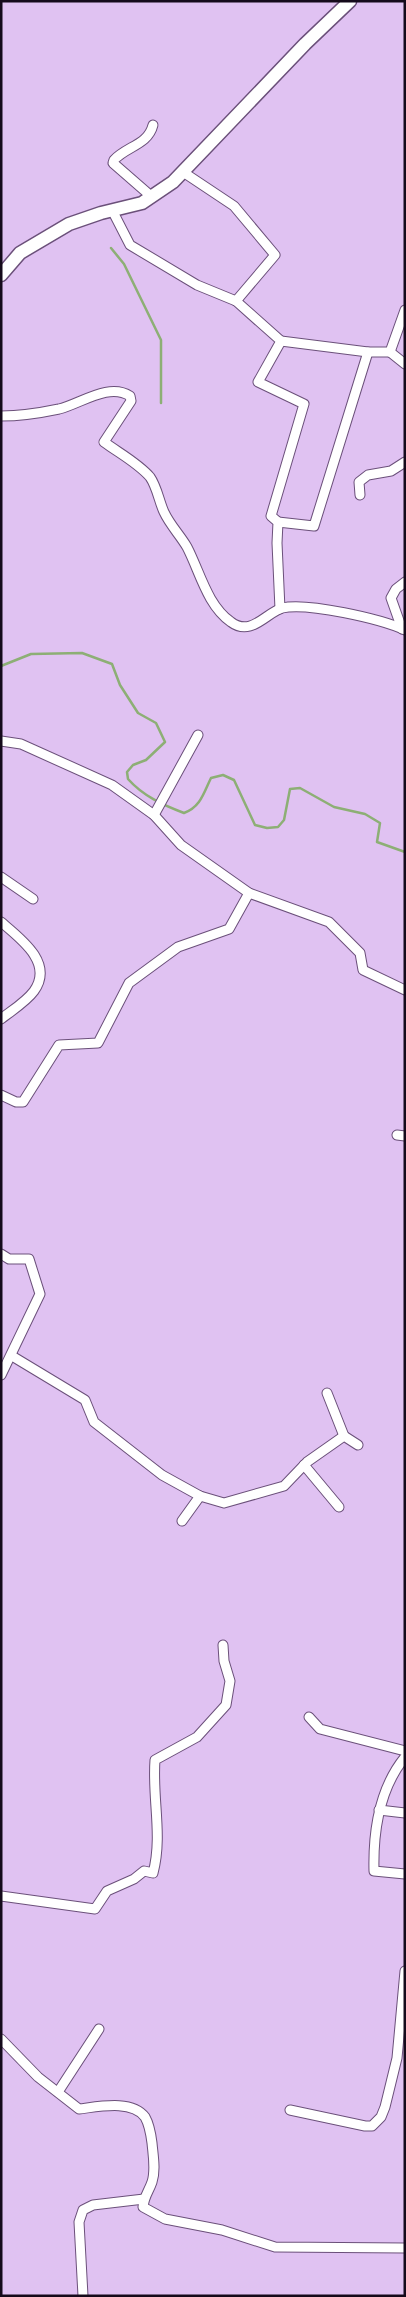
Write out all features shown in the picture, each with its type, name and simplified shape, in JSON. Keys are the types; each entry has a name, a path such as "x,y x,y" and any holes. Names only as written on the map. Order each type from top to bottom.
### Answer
{"main road":[{"path":"1,275 20,253 69,224 112,210 133,206 152,197 183,172 304,44 350,1"}],"street":[{"path":"152,197 114,163 114,160 122,152 144,141 151,133 153,125"},
{"path":"183,172 234,206 274,255 236,301"},
{"path":"112,210 130,245 197,285 236,301 281,341 368,352 390,352 405,364"},
{"path":"390,352 405,310"},
{"path":"281,341 258,382 304,404 271,516 278,522 314,526 368,352"},
{"path":"1,416 22,416 62,408 116,391 130,396 131,401 104,442 139,467 153,482 165,513 186,546 215,606 231,622 240,627 265,620 280,609 300,606 326,608 403,630"},
{"path":"360,495 360,482 368,475 391,471 405,462"},
{"path":"278,522 280,609"},
{"path":"403,630 391,598 396,589 405,582"},
{"path":"156,812 198,735"},
{"path":"1,741 21,744 112,786 156,812 182,845 250,893 329,922 360,954 363,970 405,990"},
{"path":"1,877 33,899"},
{"path":"1,1095 16,1102 23,1102 59,1045 98,1043 129,983 178,947 229,929 250,893"},
{"path":"1,922 36,955 40,970 39,982 33,993 1,1019"},
{"path":"1,1254 10,1259 29,1259 40,1294 12,1356 1,1375"},
{"path":"12,1356 85,1400 94,1422 162,1475 200,1496 224,1503 284,1486 304,1465 344,1436"},
{"path":"327,1393 344,1436 358,1445"},
{"path":"304,1465 339,1508"},
{"path":"182,1521 200,1496"},
{"path":"1,1896 95,1909 107,1892 134,1879 144,1871 153,1873 158,1854 153,1786 155,1760 197,1736 226,1705 230,1680 224,1661 223,1646"},
{"path":"309,1717 320,1729 405,1751"},
{"path":"405,1757 385,1792 379,1810 373,1846 374,1871 405,1874"},
{"path":"379,1810 405,1813"},
{"path":"290,2110 365,2126 372,2126 381,2117 397,2058 405,1971"},
{"path":"58,2092 99,2029"},
{"path":"1,2038 38,2077 78,2108 128,2107 144,2117 150,2132 154,2158 152,2182 144,2199 143,2207 165,2219 222,2230 276,2247 405,2248"},
{"path":"84,2296 80,2222 83,2210 93,2205 144,2199"}],"waterway":[{"path":"111,248 124,264 161,340 161,403"},
{"path":"1,666 31,654 82,653 112,664 120,685 138,713 156,723 165,742 146,760 133,765 127,772 128,779 147,795 168,807 184,813 190,810 198,803 211,778 223,775 234,780 255,825 267,828 278,827 284,820 290,789 300,788 334,807 365,814 380,823 377,842 405,852"}]}
